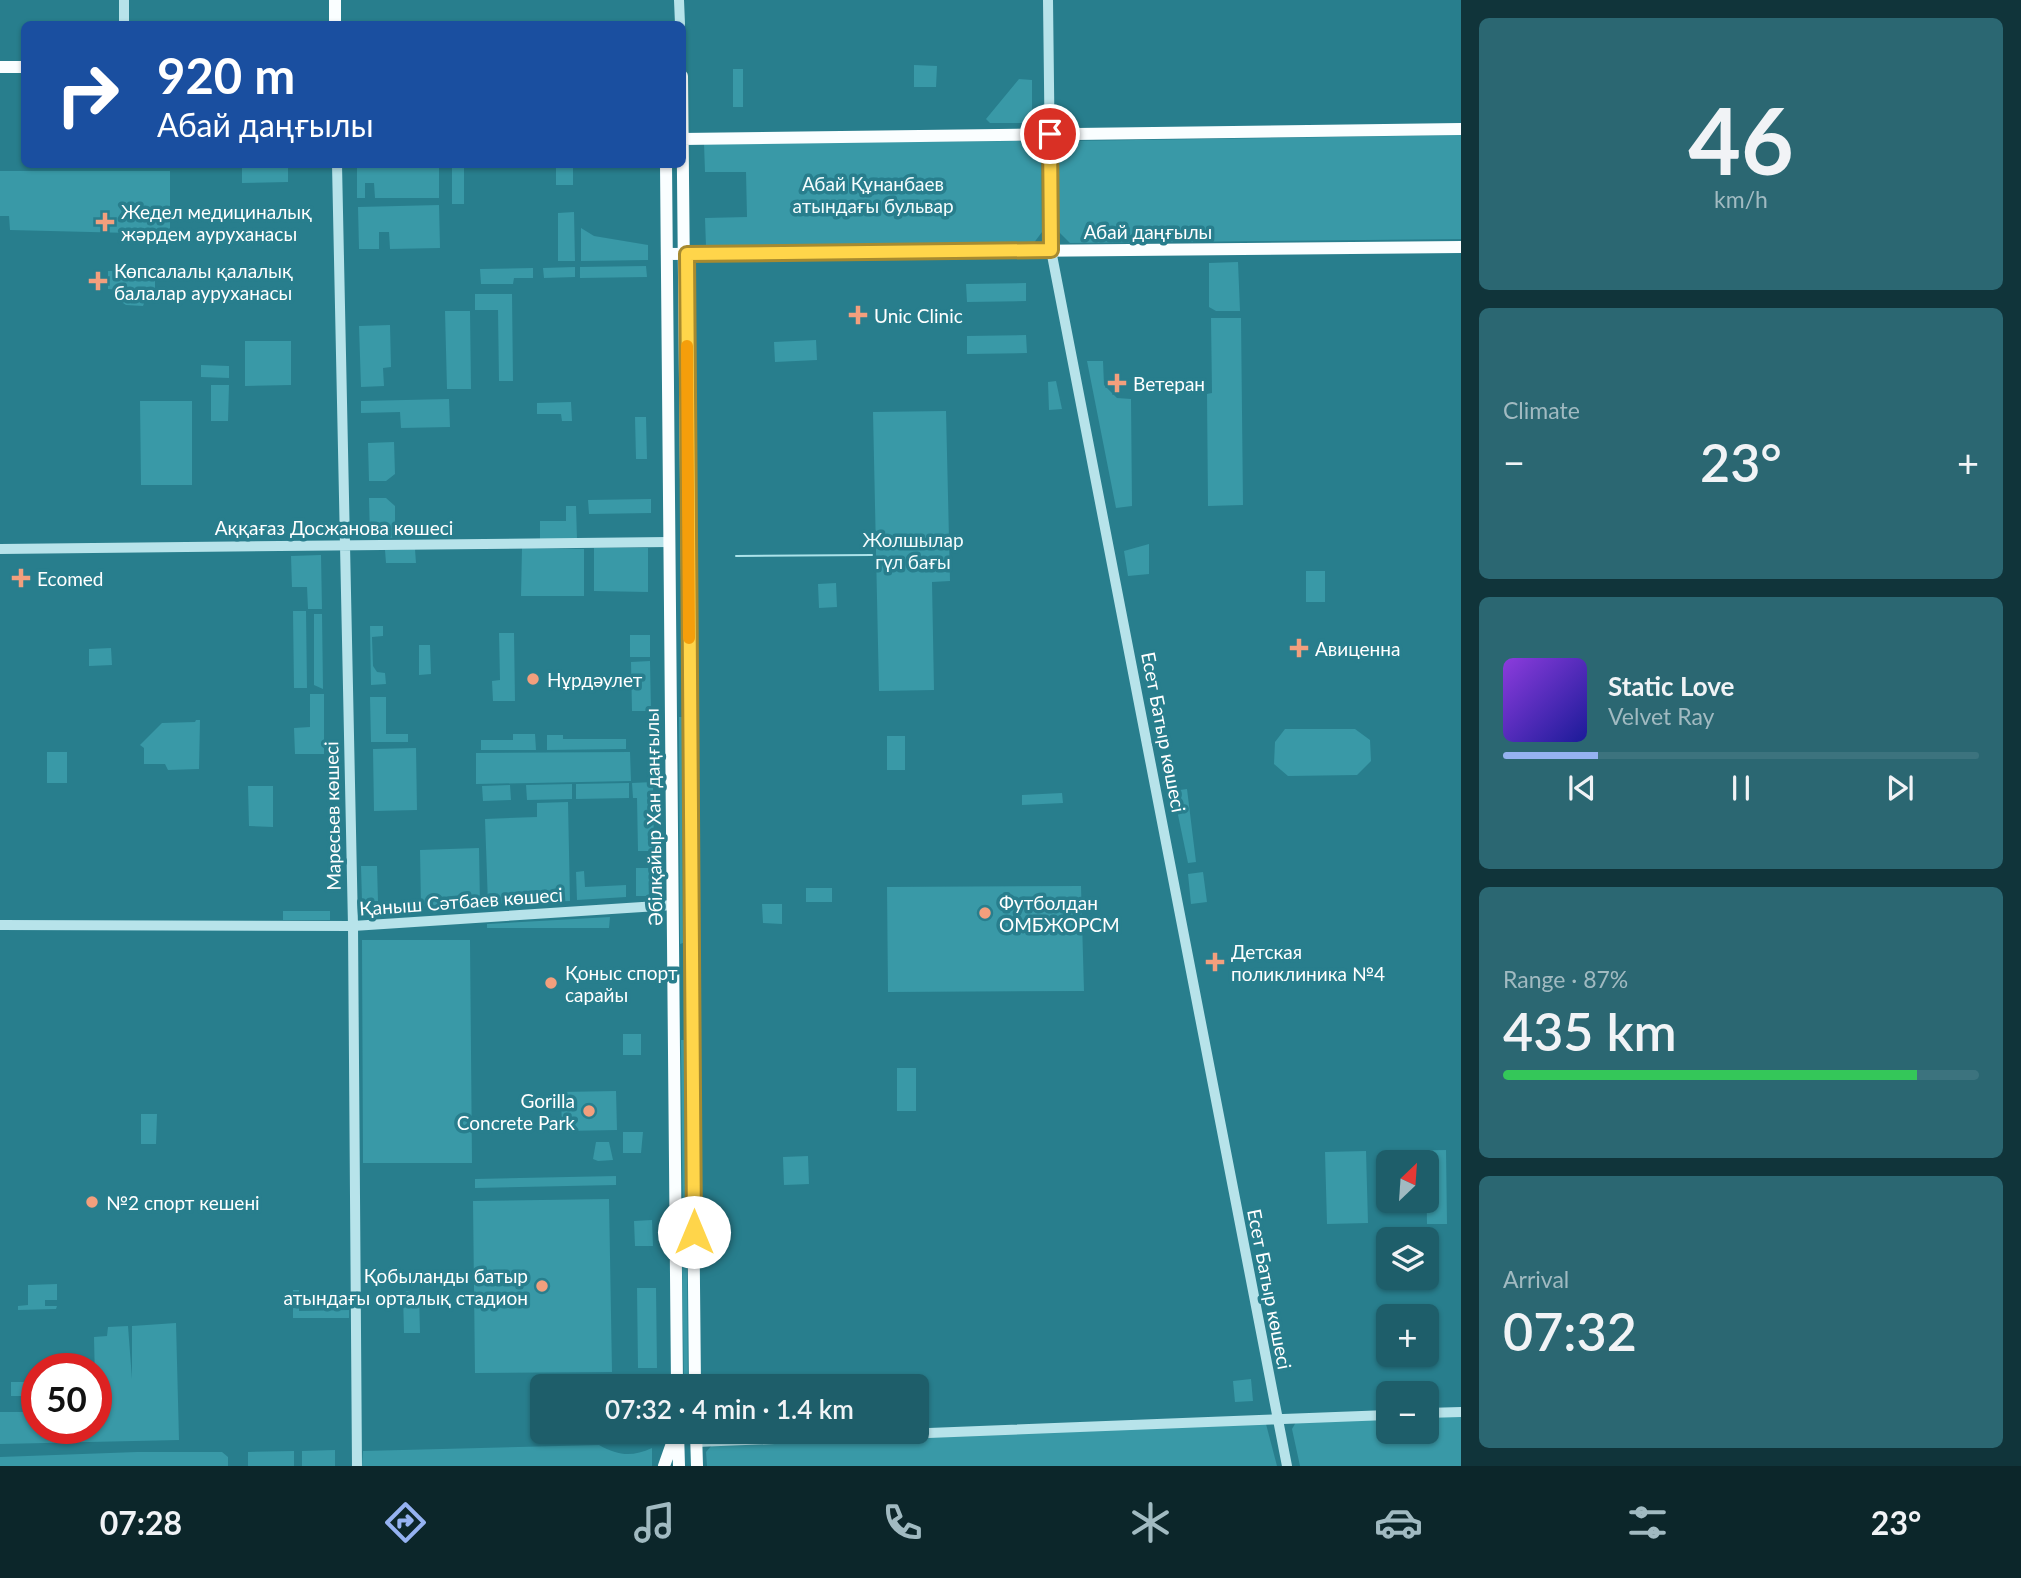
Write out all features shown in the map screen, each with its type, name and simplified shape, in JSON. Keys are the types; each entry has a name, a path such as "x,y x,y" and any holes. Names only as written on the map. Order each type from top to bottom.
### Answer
{"main road":[{"path":"335,0 335,21"},
{"path":"0,67 21,67"},
{"path":"686,139 1461,129"},
{"name":"Әбілқайыр Хан даңғылы","path":"666,168 677,1374"},
{"name":"Әбілқайыр Хан даңғылы","path":"685,168 695,1374"},
{"name":"Абай даңғылы","path":"667,254 1461,247"},
{"path":"667,307 687,306"},
{"path":"668,410 687,410"},
{"path":"670,704 690,704"},
{"path":"674,1028 693,1027"},
{"path":"664,1466 673,1444"},
{"path":"678,1444 679,1466"},
{"path":"696,1444 697,1466"}],"street":[{"path":"124,0 124,21"},
{"path":"679,0 680,21"},
{"name":"Есет Батыр көшесі","path":"1048,0 1051,250 1287,1466"},
{"name":"Маресьев көшесі","path":"337,168 353,926 357,1466"},
{"name":"Аққағаз Досжанова көшесі","path":"0,549 669,542"},
{"name":"Қаныш Сәтбаев көшесі","path":"0,925 353,926 673,905"},
{"path":"1439,1413 1461,1412"},
{"path":"929,1429 1376,1415"}],"green space":[{"path":"914,65 937,66 936,87 914,87"},
{"path":"733,69 743,69 743,107 733,107"},
{"path":"1019,79 1032,80 1032,123 990,123 986,119"},
{"path":"1461,135 1461,239 1070,243 1059,232 1058,152 1070,141"},
{"name":"Абай Құнанбаев атындағы бульвар","path":"1027,141 1041,152 1042,232 1033,244 706,247 705,218 747,217 746,172 705,172 704,143"},
{"path":"242,168 288,168 288,182 242,183"},
{"path":"357,168 439,168 439,198 375,198 374,183 365,183 365,198 357,198"},
{"path":"452,168 464,168 464,204 452,204"},
{"path":"556,168 573,168 573,185 556,185"},
{"path":"0,171 170,171 170,234 10,230 9,216 0,216"},
{"path":"439,205 440,248 390,249 389,232 379,232 379,249 359,249 358,207"},
{"path":"574,212 575,261 558,261 558,213"},
{"path":"581,228 594,236 648,245 648,260 581,261"},
{"path":"1238,262 1240,311 1216,311 1209,307 1209,263"},
{"path":"646,266 647,277 580,278 580,267"},
{"path":"575,267 575,277 544,278 543,268"},
{"path":"533,268 533,278 514,278 513,284 481,284 480,269"},
{"path":"108,271 155,271 155,301 145,301 143,306 126,305 120,301 120,290 108,289"},
{"path":"1026,283 1026,301 967,302 966,284"},
{"path":"475,294 512,294 513,381 499,381 498,310 475,310"},
{"path":"445,311 470,311 471,389 447,389"},
{"path":"1211,318 1241,318 1243,505 1208,506 1207,394 1212,393"},
{"path":"390,325 391,367 383,368 384,386 361,387 359,326"},
{"path":"1026,335 1027,353 967,354 967,336"},
{"path":"816,340 817,360 775,362 774,342"},
{"path":"245,341 291,341 291,385 245,386"},
{"path":"1087,361 1103,361 1104,385 1117,398 1131,399 1132,506 1116,508"},
{"path":"201,365 229,366 229,378 201,377"},
{"path":"1056,381 1062,409 1049,410 1048,382"},
{"path":"211,385 229,385 228,421 211,421"},
{"path":"449,399 450,427 401,428 400,412 361,413 361,401"},
{"path":"140,401 192,401 192,485 141,485"},
{"path":"571,402 572,421 562,421 561,414 537,414 537,403"},
{"name":"Жолшылар гүл бағы","path":"946,411 950,581 932,582 934,690 879,691 873,412"},
{"path":"635,417 646,417 647,459 636,459"},
{"path":"394,442 395,474 386,481 369,481 368,443"},
{"path":"369,498 386,498 395,506 395,527 444,527 444,537 370,538"},
{"path":"651,499 651,513 589,514 588,500"},
{"path":"566,506 576,506 577,539 540,540 540,521 566,521"},
{"path":"1149,544 1149,574 1128,576 1124,551"},
{"path":"522,548 584,549 584,596 521,596"},
{"path":"594,548 648,548 648,592 594,591"},
{"path":"415,549 416,563 386,563 385,550"},
{"path":"321,555 322,609 308,609 307,587 292,587 291,556"},
{"path":"1306,571 1325,571 1325,602 1306,602"},
{"path":"836,583 837,607 819,608 818,584"},
{"path":"293,611 306,611 307,688 294,688"},
{"path":"314,614 322,614 323,689 314,685"},
{"path":"370,626 383,626 383,636 372,637 373,666 377,672 385,673 386,684 371,685"},
{"path":"499,633 514,633 515,701 493,701 492,681 500,680"},
{"path":"630,635 650,635 650,657 630,657"},
{"path":"419,645 430,645 431,674 419,675"},
{"path":"111,648 112,665 89,666 89,649"},
{"path":"650,661 651,711 632,711 631,662"},
{"path":"310,694 324,694 324,754 295,754 294,728 310,727"},
{"path":"370,697 386,697 386,734 408,734 408,742 371,742"},
{"path":"679,717 682,717 683,943 680,944"},
{"path":"200,720 199,769 168,770 165,764 144,764 144,748 140,745 162,723"},
{"path":"1285,729 1355,729 1370,740 1371,761 1357,775 1288,776 1274,764 1275,742"},
{"path":"513,734 535,734 536,750 481,750 481,740 513,740"},
{"path":"547,735 563,735 563,739 626,739 626,749 547,750"},
{"path":"887,736 905,736 905,770 887,770"},
{"path":"416,748 417,810 374,811 373,749"},
{"path":"47,752 67,752 67,783 47,783"},
{"path":"630,752 631,781 476,784 476,753"},
{"path":"653,782 654,851 638,851 637,798 633,798 632,783"},
{"path":"629,783 629,798 576,799 576,784"},
{"path":"572,784 572,799 527,800 526,785"},
{"path":"510,785 511,800 483,801 482,786"},
{"path":"248,786 273,786 273,827 249,826"},
{"path":"1187,789 1196,862 1188,863 1173,791"},
{"path":"1062,793 1063,803 1022,805 1022,795"},
{"path":"568,802 570,901 488,904 485,819 537,817 537,803"},
{"path":"479,848 480,905 421,906 420,850"},
{"path":"361,866 377,866 378,901 362,901"},
{"path":"636,868 652,868 652,896 636,896"},
{"path":"584,871 585,887 626,885 626,897 577,900 576,872"},
{"path":"1203,872 1207,902 1191,904 1188,874"},
{"name":"Футболдан ОМБЖОРСМ","path":"1081,886 1084,991 888,992 887,887"},
{"path":"806,888 832,888 832,902 806,902"},
{"path":"762,904 782,904 782,924 763,923"},
{"path":"283,911 330,911 330,920 283,920"},
{"path":"610,917 609,928 487,928 487,924"},
{"path":"362,940 470,940 472,1163 363,1163"},
{"path":"623,1034 641,1034 641,1055 623,1055"},
{"path":"681,1040 684,1040 686,1243 683,1243"},
{"path":"897,1068 916,1068 916,1111 897,1111"},
{"name":"Gorilla Concrete Park","path":"616,1091 617,1130 562,1131 561,1092"},
{"path":"141,1114 157,1114 156,1144 141,1144"},
{"path":"623,1132 643,1132 641,1153 623,1153"},
{"path":"596,1142 609,1142 613,1160 593,1159"},
{"path":"1439,1150 1446,1150 1447,1224 1427,1224 1427,1213 1439,1213"},
{"path":"1366,1151 1368,1223 1327,1224 1325,1152"},
{"path":"808,1156 809,1184 784,1185 783,1157"},
{"path":"616,1176 616,1185 475,1188 475,1179"},
{"name":"Қобыланды батыр атындағы орталық стадион","path":"609,1199 612,1372 475,1373 473,1201"},
{"path":"652,1220 653,1246 635,1246 634,1221"},
{"path":"682,1256 687,1256 688,1374 684,1374"},
{"path":"57,1284 57,1300 45,1300 45,1306 57,1306 56,1309 18,1310 18,1306 28,1305 28,1285"},
{"path":"637,1288 656,1288 657,1368 638,1368"},
{"path":"293,1290 299,1290 299,1311 349,1310 349,1318 293,1318"},
{"path":"406,1291 419,1294 420,1333 404,1333 403,1295"},
{"path":"176,1323 179,1440 112,1441 112,1353 94,1353 94,1337 107,1336 108,1327 128,1326 132,1379 132,1326"},
{"path":"1251,1379 1253,1401 1235,1402 1233,1381"},
{"path":"11,1382 21,1382 21,1396 11,1396"},
{"path":"0,1412 21,1412 21,1444 0,1444"},
{"path":"1461,1416 1461,1466 1300,1466 1292,1429 1296,1422 1376,1419 1376,1444 1439,1444 1439,1417"},
{"path":"1266,1424 1277,1466 707,1466 706,1452 712,1445 929,1444 929,1437"},
{"path":"599,1445 626,1454 652,1448 652,1466 362,1466 363,1451"},
{"path":"335,1450 335,1466 302,1466 302,1451"},
{"path":"294,1451 294,1466 248,1466 248,1452"},
{"path":"222,1452 228,1457 228,1466 0,1466 0,1457"}],"waterway":[{"path":"736,556 872,555"}],"slow traffic":[{"path":"687,346 689,638"}],"place":[{"name":"Жедел медициналық жәрдем ауруханасы","path":"105,222"},
{"name":"Көпсалалы қалалық балалар ауруханасы","path":"98,281"},
{"name":"Unic Clinic","path":"858,315"},
{"name":"Ветеран","path":"1117,383"},
{"name":"Ecomed","path":"21,578"},
{"name":"Авиценна","path":"1299,648"},
{"name":"Нұрдәулет","path":"533,679"},
{"name":"Футболдан ОМБЖОРСМ","path":"985,913"},
{"name":"Детская поликлиника №4","path":"1215,962"},
{"name":"Қоныс спорт сарайы","path":"551,983"},
{"name":"Gorilla Concrete Park","path":"589,1111"},
{"name":"№2 спорт кешені","path":"92,1202"},
{"name":"Қобыланды батыр атындағы орталық стадион","path":"542,1286"}],"route":[{"path":"694,1232 687,254 1051,250 1050,134"}]}
